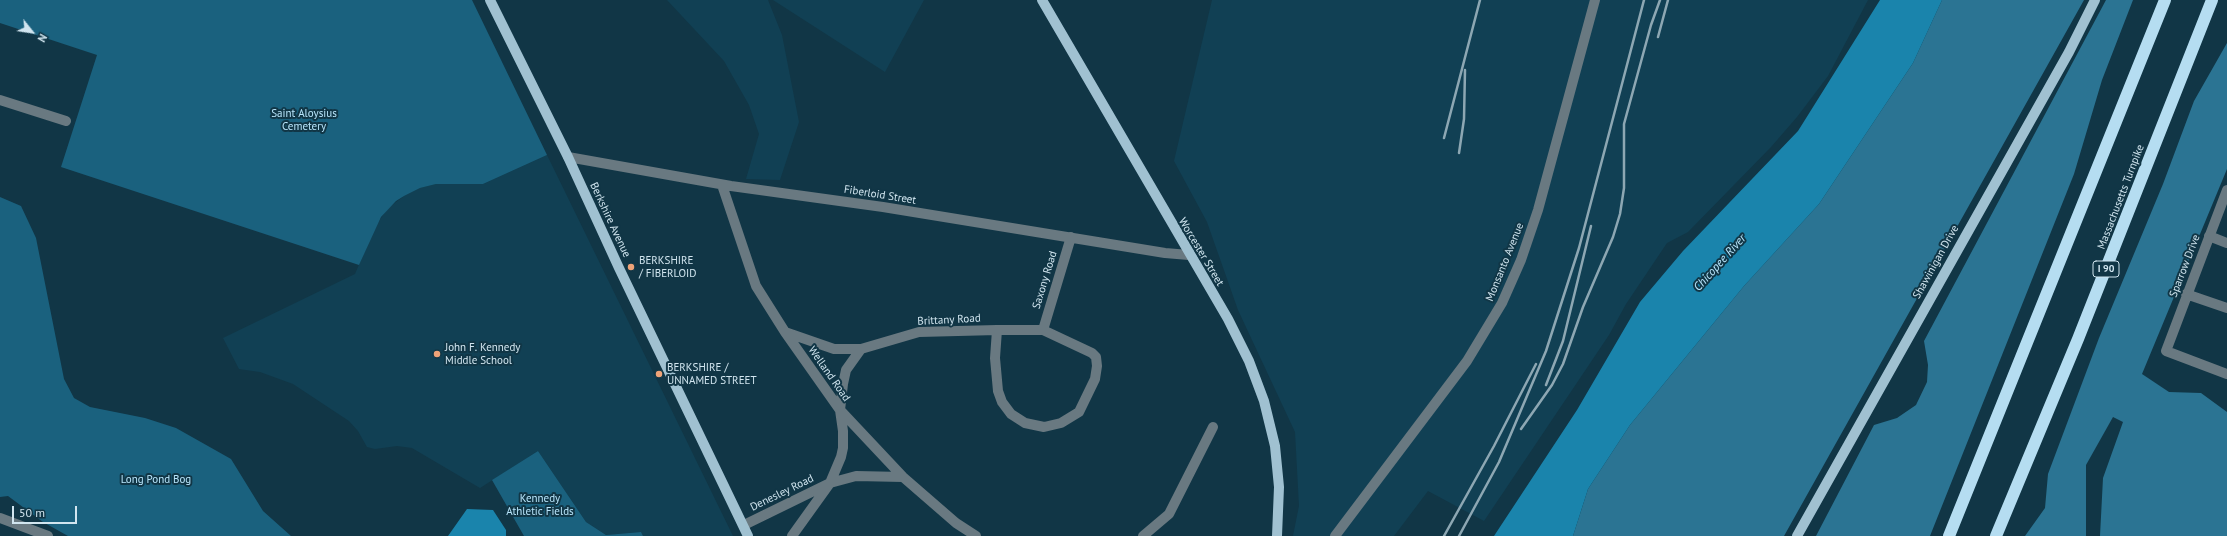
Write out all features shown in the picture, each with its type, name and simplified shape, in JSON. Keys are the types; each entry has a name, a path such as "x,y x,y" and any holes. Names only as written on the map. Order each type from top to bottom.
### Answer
{"highway":[{"path":"1949,536 2165,0"},
{"name":"Massachusetts Turnpike","path":"1996,536 2078,339 2212,0"}],"main road":[{"name":"Berkshire Avenue","path":"490,0 568,157 618,268 744,525 748,536"},
{"name":"Worcester Street","path":"1042,0 1239,340 1264,401 1276,446 1279,480 1277,536"},
{"name":"Shawinigan Drive","path":"1797,536 2069,52 2096,0"}],"street":[{"name":"Monsanto Avenue","path":"1335,536 1467,361 1502,303 1521,260 1541,199 1595,0"},
{"path":"0,100 66,121"},
{"name":"Fiberloid Street","path":"568,157 722,185 869,205 1165,253 1189,254"},
{"name":"Welland Road","path":"722,185 756,286 785,332 840,410 903,477 956,523 976,536"},
{"name":"Sparrow Drive","path":"2227,190 2186,294 2166,351 2227,374"},
{"path":"2209,236 2227,243"},
{"name":"Saxony Road","path":"1043,330 1071,237"},
{"path":"2186,294 2227,308"},
{"name":"Brittany Road","path":"785,332 834,349 861,349 920,332 997,330 1043,330 1092,353 1096,357 1098,366 1095,379 1079,412 1062,423 1044,427 1025,423 1011,414 1002,402 998,391 995,369 997,330"},
{"path":"840,410 842,384 846,370 861,349"},
{"name":"Denesley Road","path":"792,536 830,483 841,457 843,448 843,431 840,410"},
{"path":"1143,536 1169,514 1213,427"},
{"name":"Denesley Road","path":"744,525 830,483 856,476 903,477"},
{"path":"0,518 48,536"}],"shaded area":[{"path":"667,0 768,0 782,35 799,122 780,180 746,179 759,134 749,105 724,61"},
{"path":"773,0 924,0 885,72"},
{"path":"1212,0 1868,0 1828,76 1797,117 1771,147 1688,232 1667,243 1626,304 1609,335 1484,521 1428,491 1394,536 1293,536 1299,506 1295,432 1238,310 1207,222 1174,161"},
{"path":"1942,0 2084,0 1784,536 1573,536 1588,489 1630,425 1744,286 1819,204 1913,63"},
{"path":"2106,0 2133,0 2102,80 2074,174 1930,536 1816,536 1874,425 1897,418 1916,405 1927,382 1928,365 1924,341"},
{"path":"2227,43 2227,169 2142,374 2169,392 2201,393 2227,412 2227,536 2100,536 2103,478 2123,422 2113,417 2086,465 2086,536 2025,536 2045,508 2048,474 2099,338 2163,184 2194,101"},
{"name":"John F. Kennedy Middle School","path":"547,155 733,536 643,536 641,532 606,535 586,522 538,451 480,488 412,448 397,446 375,449 367,447 358,431 349,421 293,384 260,372 239,369 223,338 355,274 376,225 388,208 404,196 420,188 436,184 483,184"}],"green space":[{"name":"Saint Aloysius Cemetery","path":"0,0 472,0 547,155 483,184 436,184 420,188 404,196 396,201 381,217 359,265 61,167 97,55 0,23"},
{"name":"Long Pond Bog","path":"0,197 21,206 36,238 64,379 74,398 90,407 145,418 176,428 231,459 263,511 291,536 68,536 43,522 8,496 0,497"},
{"name":"Kennedy Athletic Fields","path":"538,451 586,522 606,535 641,532 643,536 524,536 492,480"}],"water":[{"name":"Chicopee River","path":"1880,0 1942,0 1913,63 1819,204 1744,286 1630,425 1588,489 1573,536 1494,536 1577,410 1640,302 1683,251 1798,131"},
{"path":"467,509 493,510 506,530 506,536 448,536"}],"railway":[{"path":"1444,138 1480,0"},
{"path":"1459,536 1499,462 1546,351 1579,248 1644,0"},
{"path":"1521,429 1552,385 1563,364 1583,307 1613,237 1620,214 1624,188 1624,124 1651,25 1660,0"},
{"path":"1658,37 1668,0"},
{"path":"1459,153 1464,119 1465,70"},
{"path":"1546,385 1563,341 1591,226"},
{"path":"1444,536 1494,446 1536,364"}],"place":[{"name":"BERKSHIRE / FIBERLOID","path":"631,267"},
{"name":"John F. Kennedy Middle School","path":"437,354"},
{"name":"BERKSHIRE / UNNAMED STREET","path":"659,374"}]}
